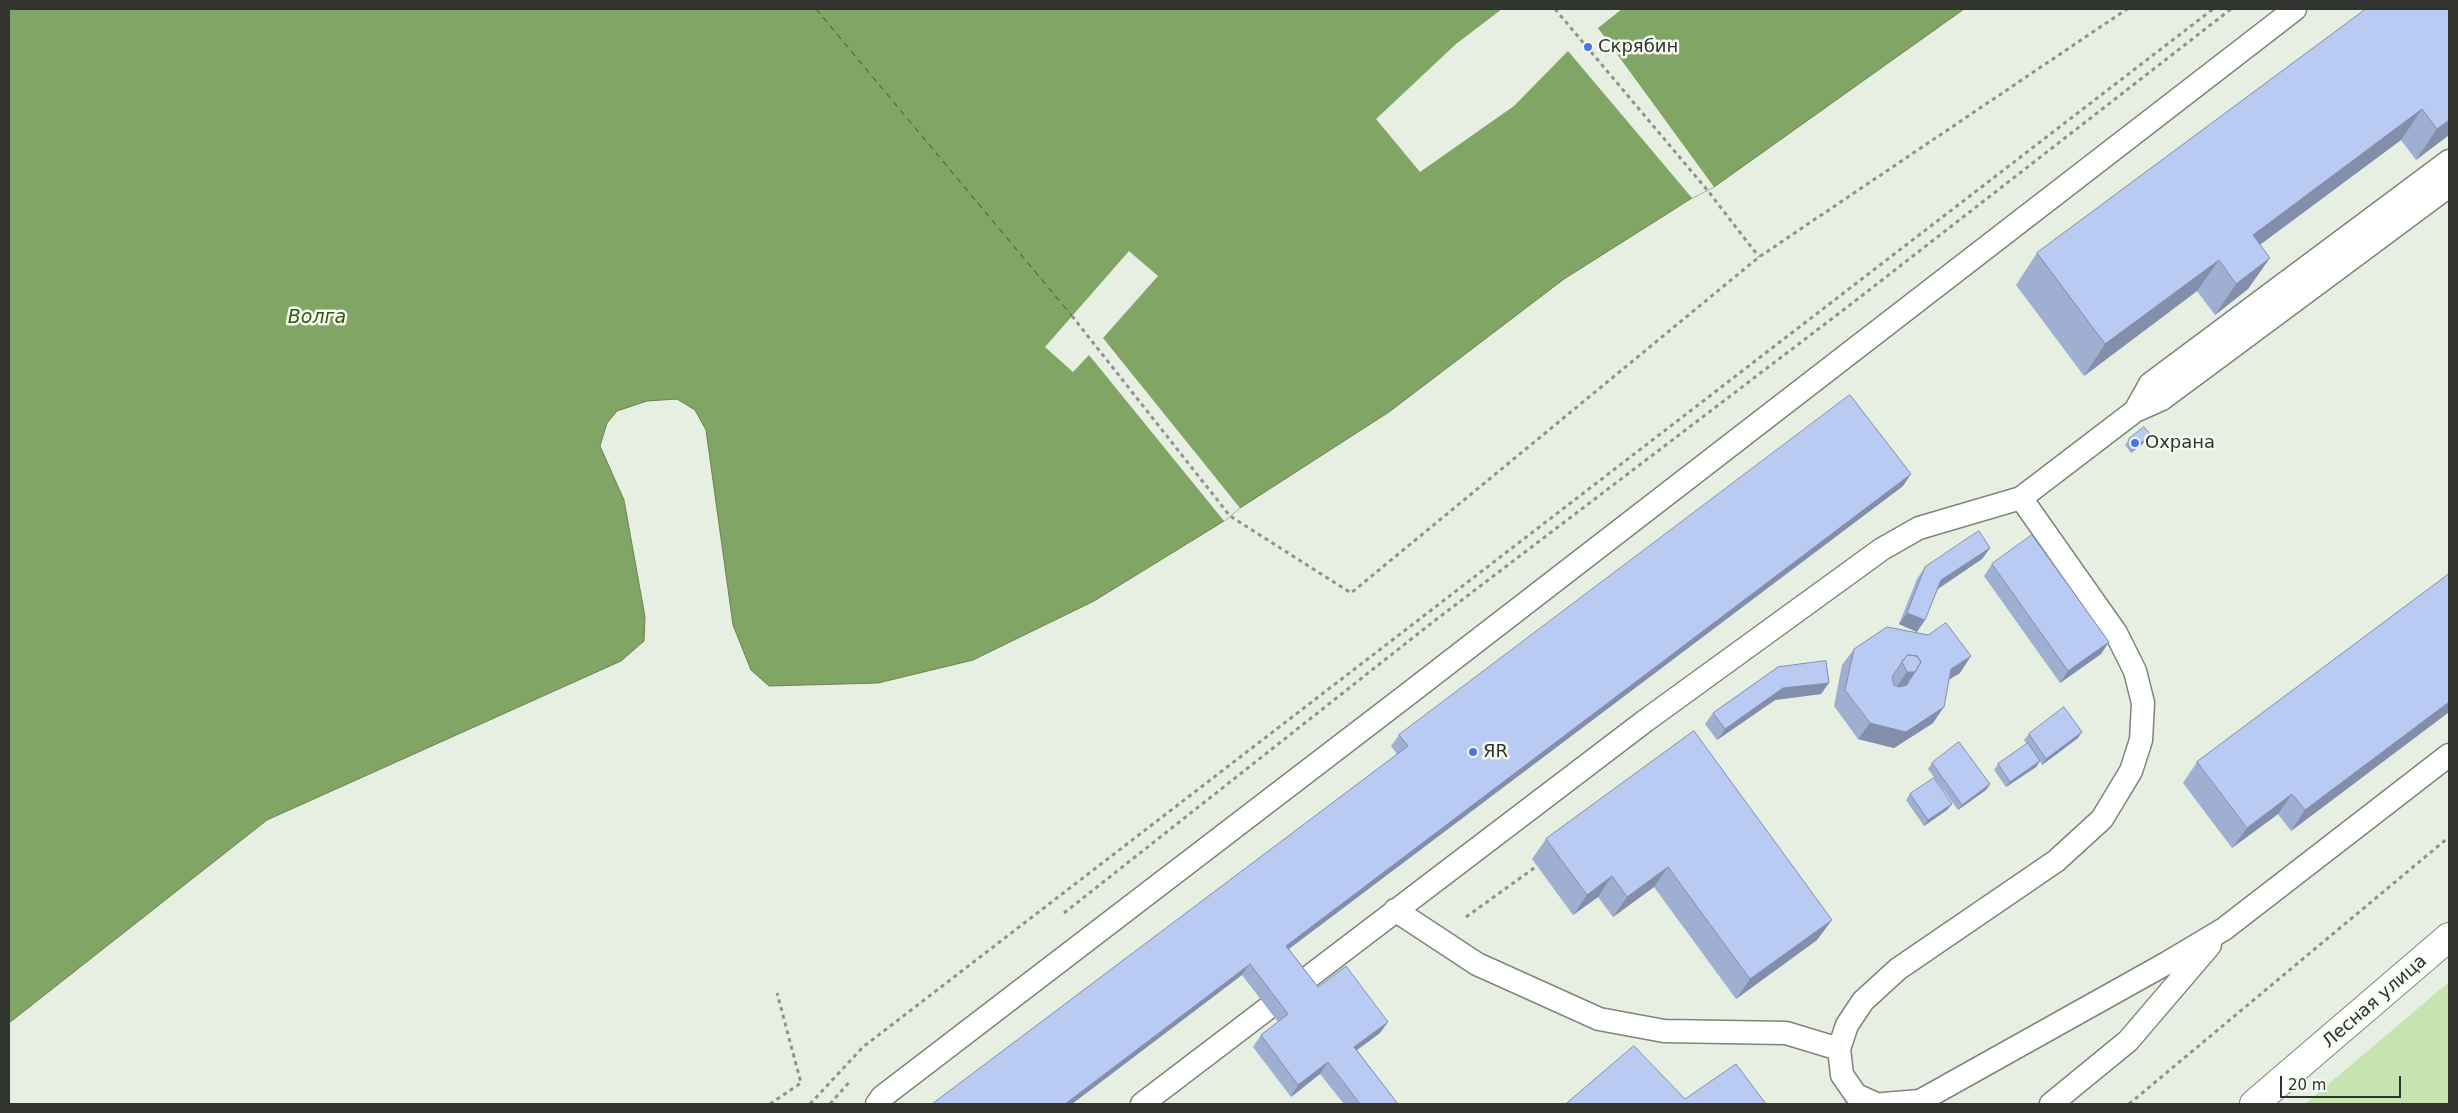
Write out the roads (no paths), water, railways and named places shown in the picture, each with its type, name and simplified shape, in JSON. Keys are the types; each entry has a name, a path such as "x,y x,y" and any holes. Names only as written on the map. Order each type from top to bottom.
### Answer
{"main road":[{"name":"Лесная улица","path":"2254,1104 2449,937"}],"lane":[{"path":"877,1104 882,1097 1427,680 2295,9"},
{"path":"2135,412 2150,384 2449,161"},
{"path":"1142,1104 1645,721 1882,549 1920,528 2021,498 2135,412 2162,399 2449,186"},
{"path":"1876,1104 1856,1095 1842,1075 1839,1049 1846,1025 1863,1001 1898,969 2056,861 2102,818 2131,771 2141,740 2143,703 2136,671 2116,633 2021,498"},
{"path":"1883,1104 1920,1101 2168,963 2224,929 2449,755"},
{"path":"1396,910 1477,964 1598,1019 1664,1030 1786,1033 1839,1049"},
{"path":"2052,1104 2128,1041 2224,929"}],"water":[{"name":"Волга","path":"9,9 1964,9 1714,187 1692,198 1564,279 1389,412 1240,508 1224,521 1094,601 973,660 878,683 769,686 751,670 733,625 706,430 695,410 677,399 647,401 617,411 607,423 600,446 624,500 645,617 644,641 621,661 267,820 9,1023"}],"place":[{"name":"Скрябин","path":"1588,47"},
{"name":"Охрана","path":"2135,443"},
{"name":"ЯR","path":"1473,752"}]}
